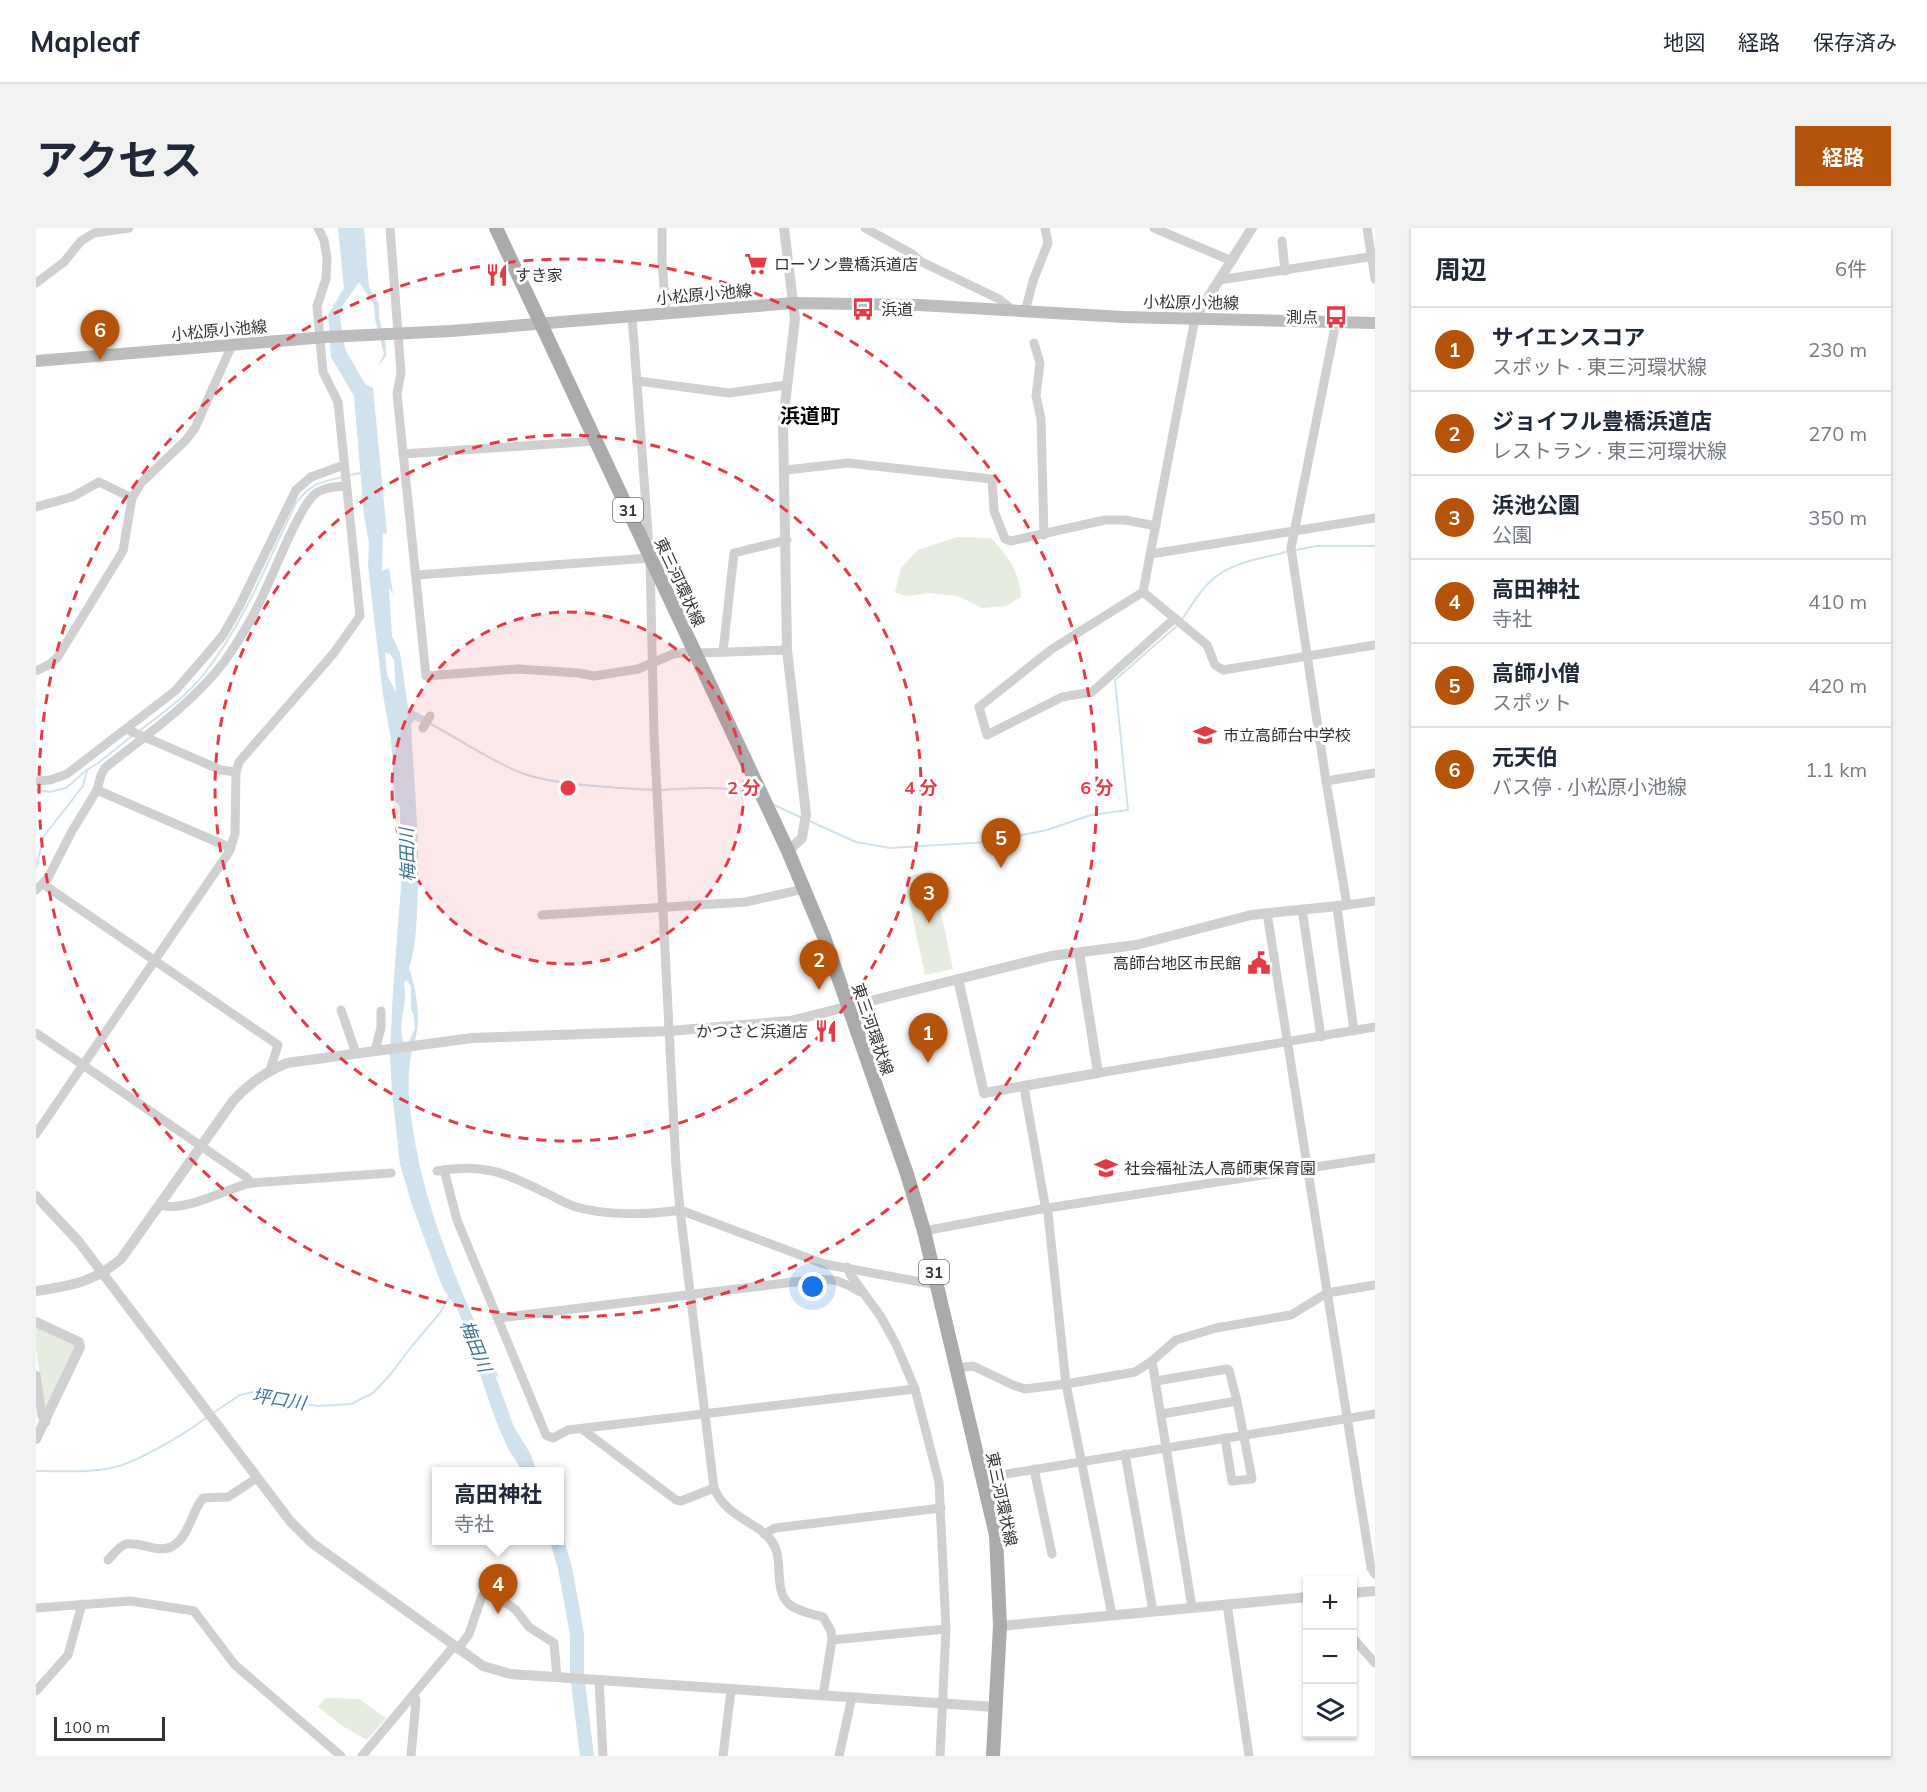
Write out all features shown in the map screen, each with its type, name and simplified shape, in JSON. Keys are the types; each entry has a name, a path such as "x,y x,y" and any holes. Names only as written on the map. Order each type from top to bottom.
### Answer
{"main road":[{"name":"東三河環状線","path":"496,228 788,851 824,937 906,1173 924,1231 996,1535 1000,1626 993,1756"},
{"name":"小松原小池線","path":"36,361 793,303 908,304 1025,312 1375,323"}],"street":[{"path":"36,283 64,262 81,240 94,233 129,228"},
{"path":"36,1134 231,848 234,834 236,772 239,762 333,654 360,616 338,402 323,372 323,338 317,306 326,279 327,258 324,240 318,228"},
{"path":"390,228 394,334 401,373 397,394 426,676 518,669 594,676 638,669 673,654 694,651 701,653 787,650"},
{"path":"662,228 666,314"},
{"path":"865,228 912,254 920,261 999,299 1011,311"},
{"path":"1025,312 1033,281 1048,243 1045,228"},
{"path":"1154,228 1232,261"},
{"path":"1179,621 1092,692 1062,697 987,735 979,707 1052,649 1143,592 1195,318 1252,228"},
{"path":"1367,228 1375,279"},
{"path":"787,229 795,319 783,421 786,471 787,650 806,814 802,838 788,851"},
{"path":"1282,241 1286,271"},
{"path":"1219,280 1373,256"},
{"path":"632,316 650,558 654,734 680,1210 714,1488 724,1507 764,1534 775,1545 781,1584 789,1605 823,1617 831,1630 832,1640 823,1695"},
{"path":"1336,322 1291,549 1326,781 1342,906 1354,1031"},
{"path":"1034,343 1040,363 1036,396 1041,419 1044,535"},
{"path":"36,671 57,658 123,551 132,498 141,483 186,440 195,428 232,345"},
{"path":"638,381 729,393 786,386"},
{"path":"403,454 596,441"},
{"path":"786,471 848,463 992,479 994,511 1005,539 1011,541 1105,520 1125,520 1156,526"},
{"path":"36,780 50,780 67,774 175,691 223,635 296,490 311,477 345,476"},
{"path":"270,1070 278,1045 155,961 40,887 97,789 105,768 207,683 234,647 263,596 314,494 345,476"},
{"path":"36,507 72,497 99,482 132,498"},
{"path":"1151,554 1375,518"},
{"path":"723,652 734,553 786,540"},
{"path":"416,575 650,558"},
{"path":"1143,592 1207,645 1215,664 1223,670 1375,645"},
{"path":"423,728 430,716"},
{"path":"126,729 221,770 236,772"},
{"path":"1326,781 1375,773"},
{"path":"97,789 231,848"},
{"path":"542,915 746,902 804,889"},
{"path":"36,1292 74,1285 102,1273 116,1263 129,1249 238,1096 270,1070 299,1060 472,1038 669,1031 790,1022 1040,959 1136,945 1267,912 1375,901"},
{"path":"1302,909 1321,1037"},
{"path":"1267,912 1371,1568 1375,1574"},
{"path":"1079,953 1098,1073"},
{"path":"957,979 984,1093 1375,1027"},
{"path":"341,1010 356,1053"},
{"path":"375,1050 381,1028 381,1011"},
{"path":"36,1033 202,1146 251,1183"},
{"path":"1024,1087 1047,1208 1066,1384 1112,1615"},
{"path":"924,1231 1047,1208 1375,1158"},
{"path":"915,1389 568,1430 553,1438 546,1435 457,1220 440,1170 477,1167 501,1172 573,1206 600,1211 658,1213 680,1210 824,1264 937,1285"},
{"path":"160,1205 165,1207 192,1205 233,1187 251,1183 391,1173"},
{"path":"36,1196 79,1242 290,1521 312,1543 483,1666 510,1674 995,1707"},
{"path":"847,1267 881,1317 896,1344 915,1389 939,1482 946,1629 940,1756"},
{"path":"499,1318 832,1278 842,1281 865,1295"},
{"path":"957,1368 973,1366 1025,1389 1135,1372 1176,1340 1216,1328 1291,1315 1327,1293 1375,1285"},
{"path":"36,1322 79,1342 80,1347 36,1439"},
{"path":"1152,1360 1192,1607"},
{"path":"1156,1381 1229,1370 1252,1479 1232,1481 1225,1438"},
{"path":"36,1375 42,1416 45,1422"},
{"path":"1162,1414 1237,1401"},
{"path":"982,1478 1375,1414"},
{"path":"582,1429 676,1500 681,1501 714,1488"},
{"path":"1125,1454 1153,1611"},
{"path":"1034,1469 1052,1554"},
{"path":"108,1560 126,1544 157,1550 167,1549 184,1536 197,1505 203,1498 228,1497 257,1478"},
{"path":"764,1534 775,1528 941,1508"},
{"path":"362,1756 469,1634 482,1596 488,1590 516,1610 529,1627 554,1643 557,1677"},
{"path":"1357,1593 1375,1591"},
{"path":"1000,1626 1303,1597"},
{"path":"36,1608 131,1601 194,1611 235,1665 341,1756"},
{"path":"36,1691 68,1655 82,1604"},
{"path":"1227,1604 1249,1756"},
{"path":"832,1640 946,1629"},
{"path":"1357,1643 1375,1663"},
{"path":"598,1680 603,1756"},
{"path":"723,1756 731,1690"},
{"path":"411,1756 416,1700 414,1694"},
{"path":"839,1756 852,1697"}],"shaded area":[{"path":"957,537 991,538 1012,565 1018,579 1021,597 1006,606 982,608 958,596 929,593 906,596 895,592 901,568 918,550"},
{"path":"932,871 953,969 925,975 904,877"},
{"path":"36,1327 76,1346 45,1413 36,1348"},
{"path":"326,1698 359,1699 386,1718 367,1740 344,1727 318,1707"}],"water":[{"path":"338,228 364,228 369,287 379,304 379,317 386,346 386,356 378,366 384,354 375,319 374,305 359,282 339,311 345,349 365,384 373,388 387,534 383,533 382,571 389,568 393,594 389,588 392,636 400,653 408,707 425,717 422,723 415,720 411,724 418,866 416,934 409,968 418,1015 409,1069 412,1121 427,1193 448,1256 499,1378 495,1375 514,1427 530,1453 535,1467 520,1467 506,1444 459,1313 442,1286 412,1205 400,1164 390,1054 401,887 400,807 395,801 391,739 383,695 368,566 369,543 364,515 354,396 331,357 328,315 344,288","holes":["385,653 390,654 394,660 396,692 387,675","406,980 411,986 411,1009 415,1028 406,1049 401,1031"]}],"waterway":[{"path":"349,475 361,473"},
{"path":"138,732 189,690 218,654 243,613 296,503 317,484 343,477"},
{"path":"1296,550 1316,546 1375,546"},
{"path":"1182,619 1203,589 1227,569 1286,552"},
{"path":"807,820 856,842 890,848 987,842 1047,830 1091,815 1128,810 1115,680 1179,624"},
{"path":"429,723 496,761 532,776 584,785 653,790"},
{"path":"36,790 50,792 66,788 133,735"},
{"path":"36,867 44,836 83,786 87,771"},
{"path":"658,790 721,788 756,797"},
{"path":"772,804 802,818"},
{"name":"坪口川","path":"213,1413 240,1395 253,1392 263,1392 318,1406 351,1404 373,1393 390,1375 439,1314 450,1296"},
{"name":"坪口川","path":"36,1471 93,1471 121,1465 160,1447 206,1418"},
{"name":"梅田川","path":"558,1545 577,1634 577,1674 587,1756"}],"place":[{"name":"ローソン豊橋浜道店","path":"756,264"},
{"name":"すき家","path":"497,275"},
{"name":"浜道","path":"863,309"},
{"name":"測点","path":"1336,317"},
{"name":"元天伯","path":"100,360"},
{"name":"市立高師台中学校","path":"1205,735"},
{"name":"高師小僧","path":"1001,868"},
{"name":"浜池公園","path":"929,923"},
{"name":"高師台地区市民館","path":"1259,963"},
{"name":"ジョイフル豊橋浜道店","path":"819,990"},
{"name":"かつさと浜道店","path":"826,1031"},
{"name":"サイエンスコア","path":"928,1063"},
{"name":"社会福祉法人高師東保育園","path":"1106,1168"},
{"name":"高田神社","path":"498,1614"}],"district":[{"name":"浜道町","path":"810,415"}]}
